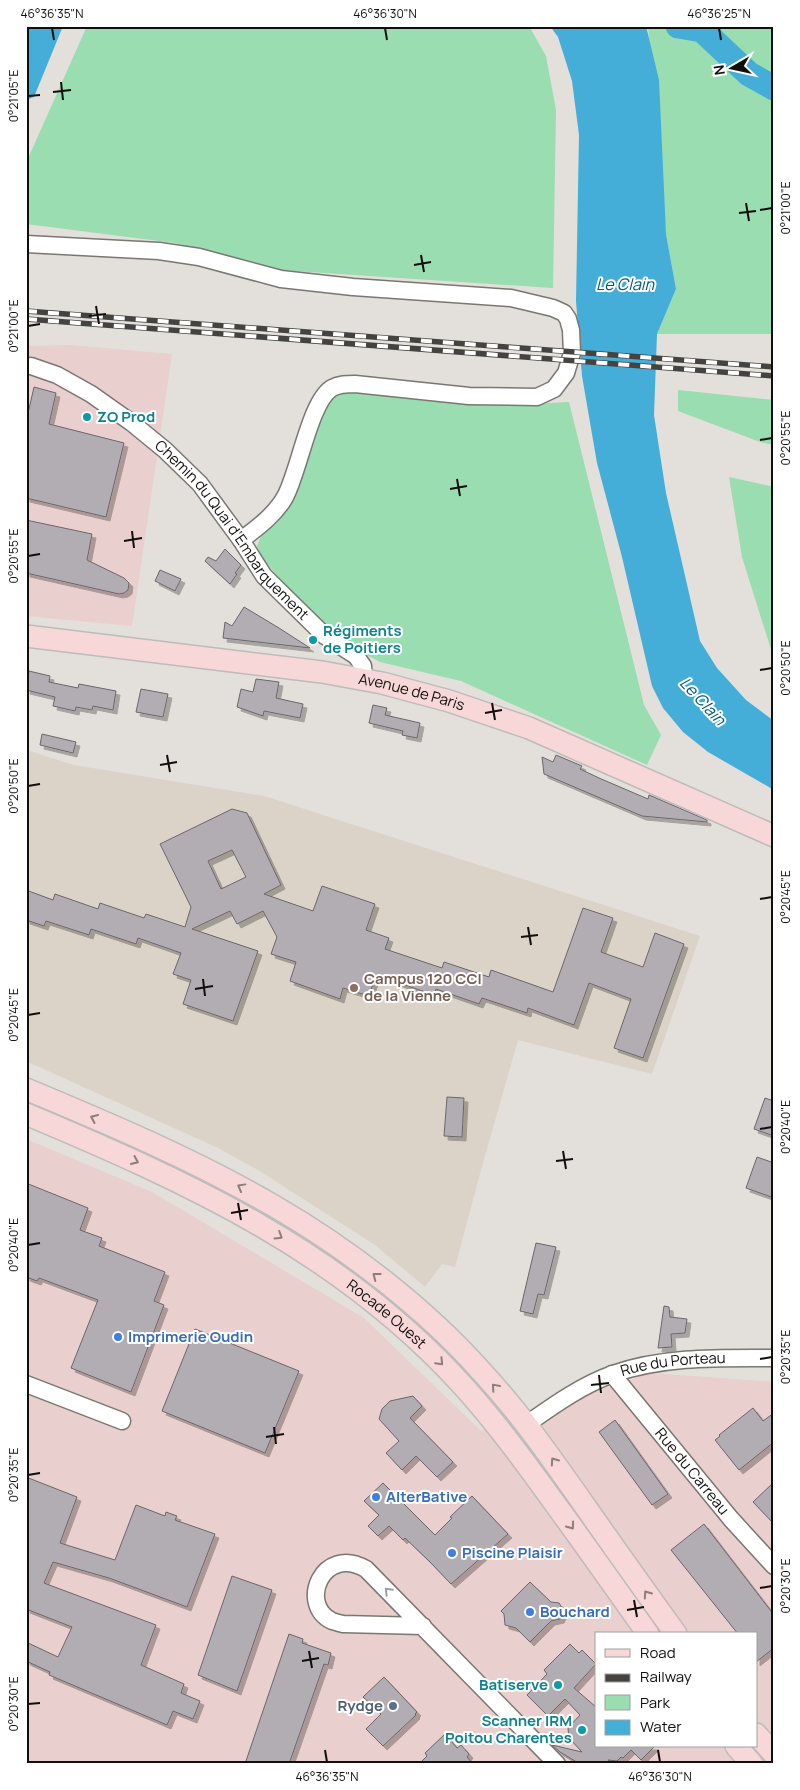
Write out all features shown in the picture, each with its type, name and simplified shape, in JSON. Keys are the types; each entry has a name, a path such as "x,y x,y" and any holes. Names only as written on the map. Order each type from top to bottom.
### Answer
{"main road":[{"name":"Avenue de Paris","path":"26,636 322,672 364,679 449,701 529,728 774,836"},
{"path":"26,1089 156,1145 230,1181 275,1206 315,1232 407,1300 481,1370 527,1424 675,1632"},
{"name":"Rocade Ouest","path":"26,1114 156,1170 264,1226 350,1284 414,1337 464,1387 522,1458 647,1632"},
{"path":"758,1736 774,1754"},
{"path":"738,1748 752,1764"}],"street":[{"path":"26,244 159,251 199,257 281,279 354,287 510,298 553,308 564,313 568,319 572,341 570,365 554,389 544,395 528,398 469,396 355,384 344,384 331,388 319,404 286,497 272,514 242,540"},
{"name":"Chemin du Quai d’Embarquement","path":"31,366 57,375 91,394 132,423 165,450 200,484 242,540 264,576 324,636 356,656 363,666 364,679"},
{"name":"Rue du Porteau","path":"527,1424 552,1406 595,1382 612,1374 635,1367 664,1362 730,1358 774,1358"},
{"name":"Rue du Carreau","path":"612,1374 730,1519 774,1566"},
{"path":"26,1384 122,1421"},
{"path":"487,1414 527,1424 522,1458"},
{"path":"423,1626 343,1624 330,1620 321,1612 316,1599 316,1587 321,1576 329,1568 346,1562 357,1564 366,1569 423,1626 557,1764"}],"shaded area":[{"path":"70,345 172,354 132,626 26,616 26,346"},
{"name":"Campus 120 CCI de la Vienne","path":"26,750 74,765 264,796 700,936 652,1074 518,1040 455,1267 442,1264 425,1287 375,1245 258,1170 218,1148 26,1061"},
{"path":"26,1139 152,1192 364,1318 481,1431 651,1373 774,1382 774,1764 26,1764"}],"green space":[{"path":"87,26 529,26 546,56 556,110 553,288 278,270 175,243 26,224 26,163"},
{"path":"648,26 774,26 774,334 657,334 676,289 666,234"},
{"path":"350,389 517,405 569,402 644,705 661,735 647,765 461,681 380,662 345,643 290,591 259,554 257,546 263,531 325,404 335,394"},
{"path":"678,390 774,400 774,445 760,442 678,411"},
{"path":"729,477 774,487 774,659 742,557"}],"water":[{"path":"26,26 63,26 34,97 26,100"},
{"name":"Le Clain","path":"550,26 648,26 647,30 659,80 666,234 676,289 657,334 654,415 666,493 700,641 717,668 746,700 774,721 774,790 708,752 683,732 663,708 652,686 622,557 597,463 582,376 576,301 579,135 572,81 558,37"}],"building":[{"path":"34,387 56,393 49,424 124,443 106,517 26,498 26,422"},
{"path":"26,520 92,534 87,560 124,578 129,583 128,590 119,594 26,573"},
{"path":"225,549 241,565 230,584 205,561 208,557 216,561"},
{"path":"160,570 181,579 175,591 155,581"},
{"path":"244,607 310,648 223,638 225,622 232,626"},
{"path":"29,671 50,676 49,682 78,688 79,684 116,691 113,710 93,706 92,710 76,707 75,711 53,706 55,697 26,690"},
{"path":"256,679 279,682 276,698 303,704 300,718 264,711 263,716 237,707 241,689 253,692"},
{"path":"141,689 168,694 163,717 136,712"},
{"path":"373,705 387,708 385,715 420,723 417,738 402,735 403,731 369,723"},
{"path":"42,734 76,742 73,753 40,745"},
{"path":"556,755 582,766 580,769 599,778 648,799 649,795 707,820 707,822 642,816 544,774 542,757 553,762"},
{"path":"232,809 247,813 281,885 264,894 313,911 322,886 375,904 366,930 389,938 385,949 442,968 444,962 489,977 491,970 553,992 583,908 613,918 601,952 643,967 655,933 684,944 643,1058 614,1048 631,999 589,983 574,1025 528,1008 527,1013 482,998 479,1004 436,989 434,995 376,975 369,996 343,988 340,999 290,981 296,962 271,954 277,937 263,911 237,924 230,911 192,929 258,951 233,1021 183,1004 191,980 173,974 181,953 138,938 136,944 91,929 89,935 46,921 44,926 26,920 26,890 53,900 55,894 98,909 100,903 144,918 146,914 185,927 191,907 160,844","holes":["232,850 246,877 221,889 208,861"]},
{"path":"447,1097 464,1098 462,1137 444,1136"},
{"path":"765,1098 774,1101 774,1136 754,1129"},
{"path":"757,1157 774,1163 774,1198 746,1188"},
{"path":"26,1183 88,1208 80,1230 102,1238 99,1246 165,1272 154,1301 164,1305 131,1392 71,1368 98,1300 39,1278 37,1281 26,1277"},
{"path":"536,1243 556,1247 544,1295 538,1294 533,1314 520,1311"},
{"path":"664,1306 669,1307 670,1317 687,1319 685,1333 671,1334 672,1347 658,1348"},
{"path":"195,1329 299,1371 265,1453 162,1411"},
{"path":"413,1396 422,1406 410,1418 453,1462 437,1477 416,1456 402,1470 386,1453 399,1441 379,1419 382,1409 390,1401"},
{"path":"753,1408 763,1421 774,1413 774,1442 739,1470 715,1440"},
{"path":"615,1420 668,1494 652,1505 599,1432"},
{"path":"26,1477 77,1497 60,1543 115,1560 136,1505 165,1516 166,1512 177,1516 175,1520 215,1534 187,1607 109,1578 53,1562 44,1583 156,1625 141,1665 184,1684 181,1693 200,1701 193,1719 173,1711 167,1725 49,1675 50,1672 26,1661 26,1642 58,1657 72,1627 26,1609"},
{"path":"774,1482 774,1524 753,1502"},
{"path":"383,1483 435,1535 452,1518 450,1517 472,1496 508,1534 451,1584 405,1538 403,1540 389,1526 378,1536 368,1526 379,1515 364,1501"},
{"path":"704,1524 774,1615 774,1648 758,1660 758,1632 736,1632 671,1550"},
{"path":"232,1576 272,1590 237,1691 198,1675"},
{"path":"530,1582 551,1602 559,1603 564,1611 560,1619 551,1621 530,1642 516,1628 505,1625 504,1614 501,1611"},
{"path":"289,1634 303,1639 302,1643 331,1653 328,1665 324,1664 289,1764 245,1764"},
{"path":"570,1644 579,1653 582,1650 595,1665 574,1688 595,1706 595,1748 653,1748 641,1760 631,1750 617,1761 608,1760 610,1764 580,1764 560,1752 552,1745 582,1752 569,1738 568,1728 580,1715 565,1699 548,1716 527,1695 547,1674 544,1670"},
{"path":"384,1677 417,1712 383,1746 366,1729 381,1714 363,1697"},
{"path":"445,1734 457,1748 461,1745 469,1754 467,1757 473,1764 419,1764 427,1756 425,1753"}],"waterway":[{"path":"678,26 702,30 749,74 774,88"}],"railway":[{"path":"26,311 774,367"},
{"path":"26,319 774,376"}],"place":[{"name":"ZO Prod","path":"87,417"},
{"name":"Régiments de Poitiers","path":"313,640"},
{"name":"Campus 120 CCI de la Vienne","path":"354,988"},
{"name":"Imprimerie Oudin","path":"118,1337"},
{"name":"AlterBative","path":"376,1497"},
{"name":"Piscine Plaisir","path":"452,1553"},
{"name":"Bouchard","path":"530,1612"},
{"name":"Batiserve","path":"558,1685"},
{"name":"Rydge","path":"393,1706"},
{"name":"Scanner IRM Poitou Charentes","path":"582,1730"}]}
